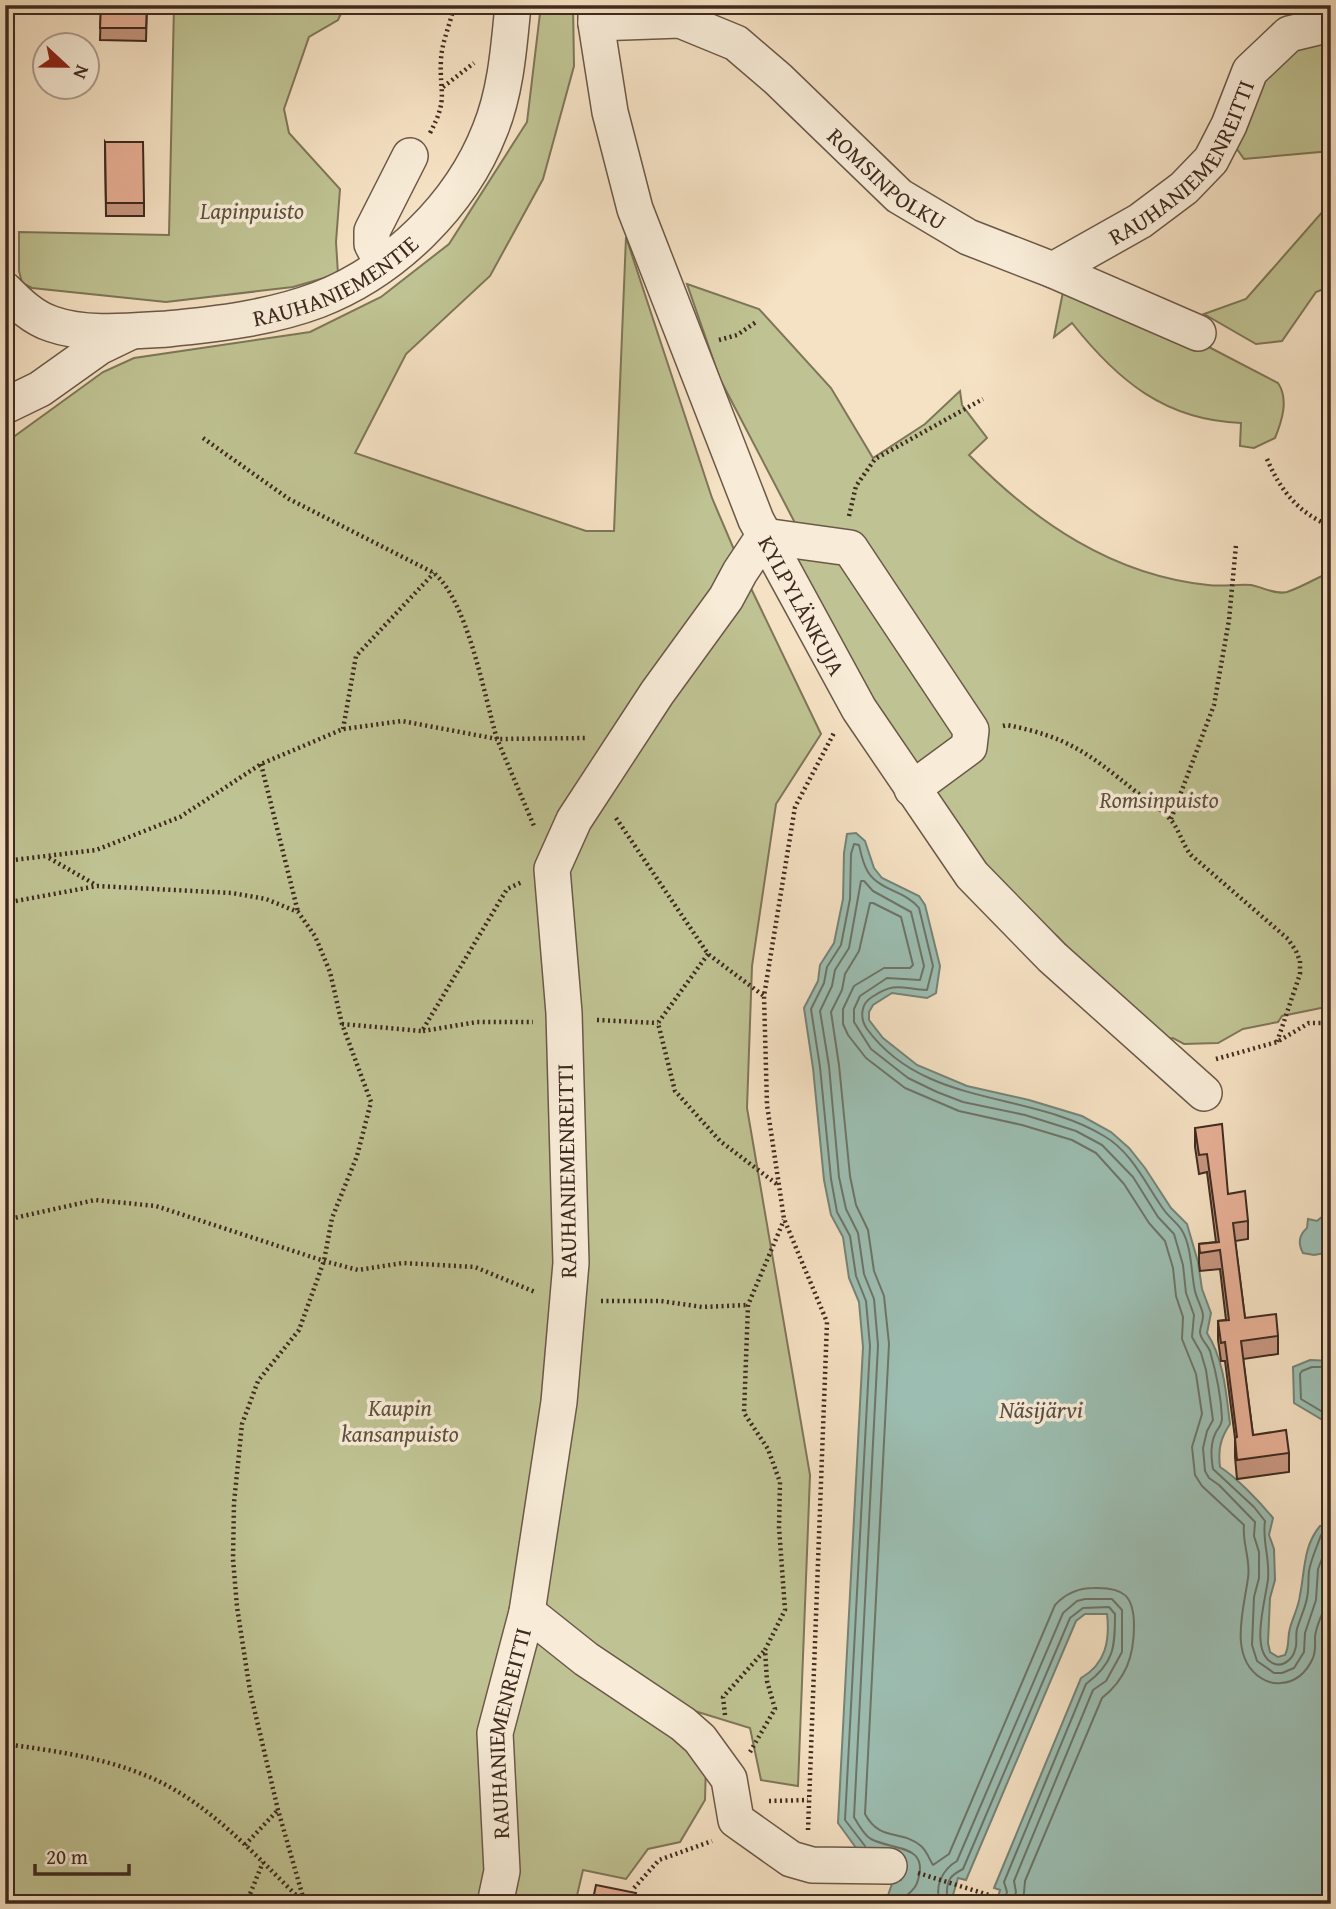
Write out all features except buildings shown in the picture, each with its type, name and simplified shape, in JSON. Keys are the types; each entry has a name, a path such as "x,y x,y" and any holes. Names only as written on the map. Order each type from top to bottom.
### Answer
{"street":[{"name":"RAUHANIEMENTIE","path":"5,290 26,310 52,324 89,331 131,331 205,326 267,315 318,300 353,283 422,231 449,202 473,167 491,128 506,68 513,5"},
{"name":"ROMSINPOLKU","path":"596,14 680,20 736,43 778,79 899,196 968,237 1053,270 1198,333"},
{"name":"KYLPYLÄNKUJA","path":"596,14 610,112 635,209 715,418 764,536 859,709 972,876 1052,957 1204,1093"},
{"name":"RAUHANIEMENREITTI","path":"1053,270 1140,221 1184,188 1211,160 1229,125 1250,71 1289,34 1318,27 1331,20"},
{"path":"382,263 372,244 372,231 410,156"},
{"path":"5,406 40,389 99,347 131,331"},
{"path":"764,536 850,548 971,730 969,747 912,789"},
{"name":"RAUHANIEMENREITTI","path":"495,1904 502,1871 495,1733 527,1612 559,1402 571,1263 564,1013 552,869 574,820 657,693 726,598 764,536"},
{"path":"527,1612 586,1660 683,1724 700,1739 729,1779 736,1820 791,1859 812,1866 903,1869"}],"path":[{"path":"410,156 428,136 439,116 443,100 441,57 454,5"},
{"path":"443,87 474,63"},
{"path":"842,548 856,486 875,459 983,399"},
{"path":"203,439 289,499 434,572 443,581 463,620 497,739 552,869 507,889 422,1031 342,1024"},
{"path":"1267,459 1274,477 1294,504 1310,516 1331,526"},
{"path":"1171,819 1214,705 1229,620 1236,545"},
{"path":"343,729 356,656 434,572"},
{"path":"812,1866 807,1821 816,1662 827,1322 784,1219 767,1105 764,996 795,807 838,726 859,709"},
{"path":"5,861 96,850 180,817 261,764 343,729 402,721 497,739 630,737"},
{"path":"970,740 1007,724 1067,741 1094,757 1171,819 1191,855 1288,939 1296,951 1300,961 1300,974 1277,1042"},
{"path":"261,764 298,912 315,936 330,972 342,1024 371,1102 356,1156 332,1217 324,1261 299,1330 258,1381 242,1424 234,1503 233,1559 237,1607 250,1691 278,1810 305,1904"},
{"path":"596,788 708,954 764,996"},
{"path":"48,857 97,886"},
{"path":"5,903 97,886 232,893 266,899 298,912"},
{"path":"708,954 659,1023 675,1091 720,1141 779,1186"},
{"path":"1159,1052 1218,1059 1277,1042 1309,1023 1331,1023"},
{"path":"5,1220 95,1200 156,1206 324,1261"},
{"path":"725,1724 723,1697 765,1650 785,1610 779,1527 780,1482 768,1449 744,1413 748,1305 784,1219"},
{"path":"729,1779 754,1746 775,1709 767,1681 765,1650"},
{"path":"5,1744 72,1753 134,1772 174,1790 205,1811 263,1862 305,1904"},
{"path":"244,1845 278,1810"},
{"path":"634,1888 659,1860 711,1842 736,1820"},
{"path":"246,1904 263,1862"},
{"path":"903,1869 1018,1904"}],"green space":[{"name":"Lapinpuisto","path":"174,5 345,5 338,20 309,37 284,109 289,133 340,189 336,242 338,274 293,287 166,302 32,288 22,283 19,271 19,232 169,235"},
{"name":"Kaupin kansanpuisto","path":"541,5 573,5 574,66 543,179 490,276 406,354 355,453 586,531 614,531 626,237 712,498 747,580 821,734 776,804 752,966 747,1108 810,1475 798,1786 761,1780 750,1728 675,1705 706,1764 705,1800 680,1842 648,1849 626,1879 583,1870 575,1904 5,1904 5,438 12,438 103,372 134,358 310,332 381,297 449,244 527,122"},
{"path":"1331,34 1331,151 1244,159 1232,142 1273,64 1297,43"},
{"path":"1331,199 1331,286 1316,292 1282,341 1256,344 1204,314 1246,299"},
{"name":"Romsinpuisto","path":"687,284 759,309 831,388 873,458 925,424 960,391 962,405 987,438 969,455 1048,523 1108,557 1139,570 1173,579 1213,586 1251,585 1278,592 1293,590 1331,572 1331,1006 1282,1016 1278,1022 1243,1029 1218,1043 1184,1044 1173,1038 1155,1041 1058,937 1013,900 866,705 795,561 794,521 720,379"},
{"path":"1064,287 1205,345 1278,383 1284,403 1275,438 1254,448 1240,446 1241,423 1189,414 1145,394 1107,363 1072,323 1054,337"}],"water":[{"name":"Näsijärvi","path":"856,833 865,841 874,868 882,878 919,896 925,905 940,966 936,993 927,998 892,993 873,1005 869,1020 883,1038 917,1065 967,1086 1029,1100 1082,1116 1111,1132 1129,1148 1171,1208 1187,1224 1198,1262 1202,1289 1211,1313 1207,1333 1221,1365 1227,1400 1230,1424 1220,1445 1220,1467 1248,1490 1273,1518 1269,1535 1274,1549 1275,1580 1270,1598 1268,1643 1270,1652 1278,1657 1285,1655 1287,1651 1310,1542 1320,1526 1331,1525 1331,1904 996,1904 1000,1890 994,1888 1081,1678 1096,1666 1105,1651 1107,1614 1085,1614 1076,1621 966,1880 958,1878 953,1895 987,1904 885,1904 894,1878 901,1880 905,1866 859,1852 838,1823 863,1347 859,1302 849,1278 843,1237 831,1215 824,1180 804,1008 818,981 820,965 834,943 843,899 847,834"},
{"path":"1331,1215 1331,1252 1314,1255 1303,1253 1300,1240 1307,1228 1308,1219 1317,1221 1323,1216"},
{"path":"1310,1360 1331,1361 1331,1425 1294,1403 1293,1367"}]}
